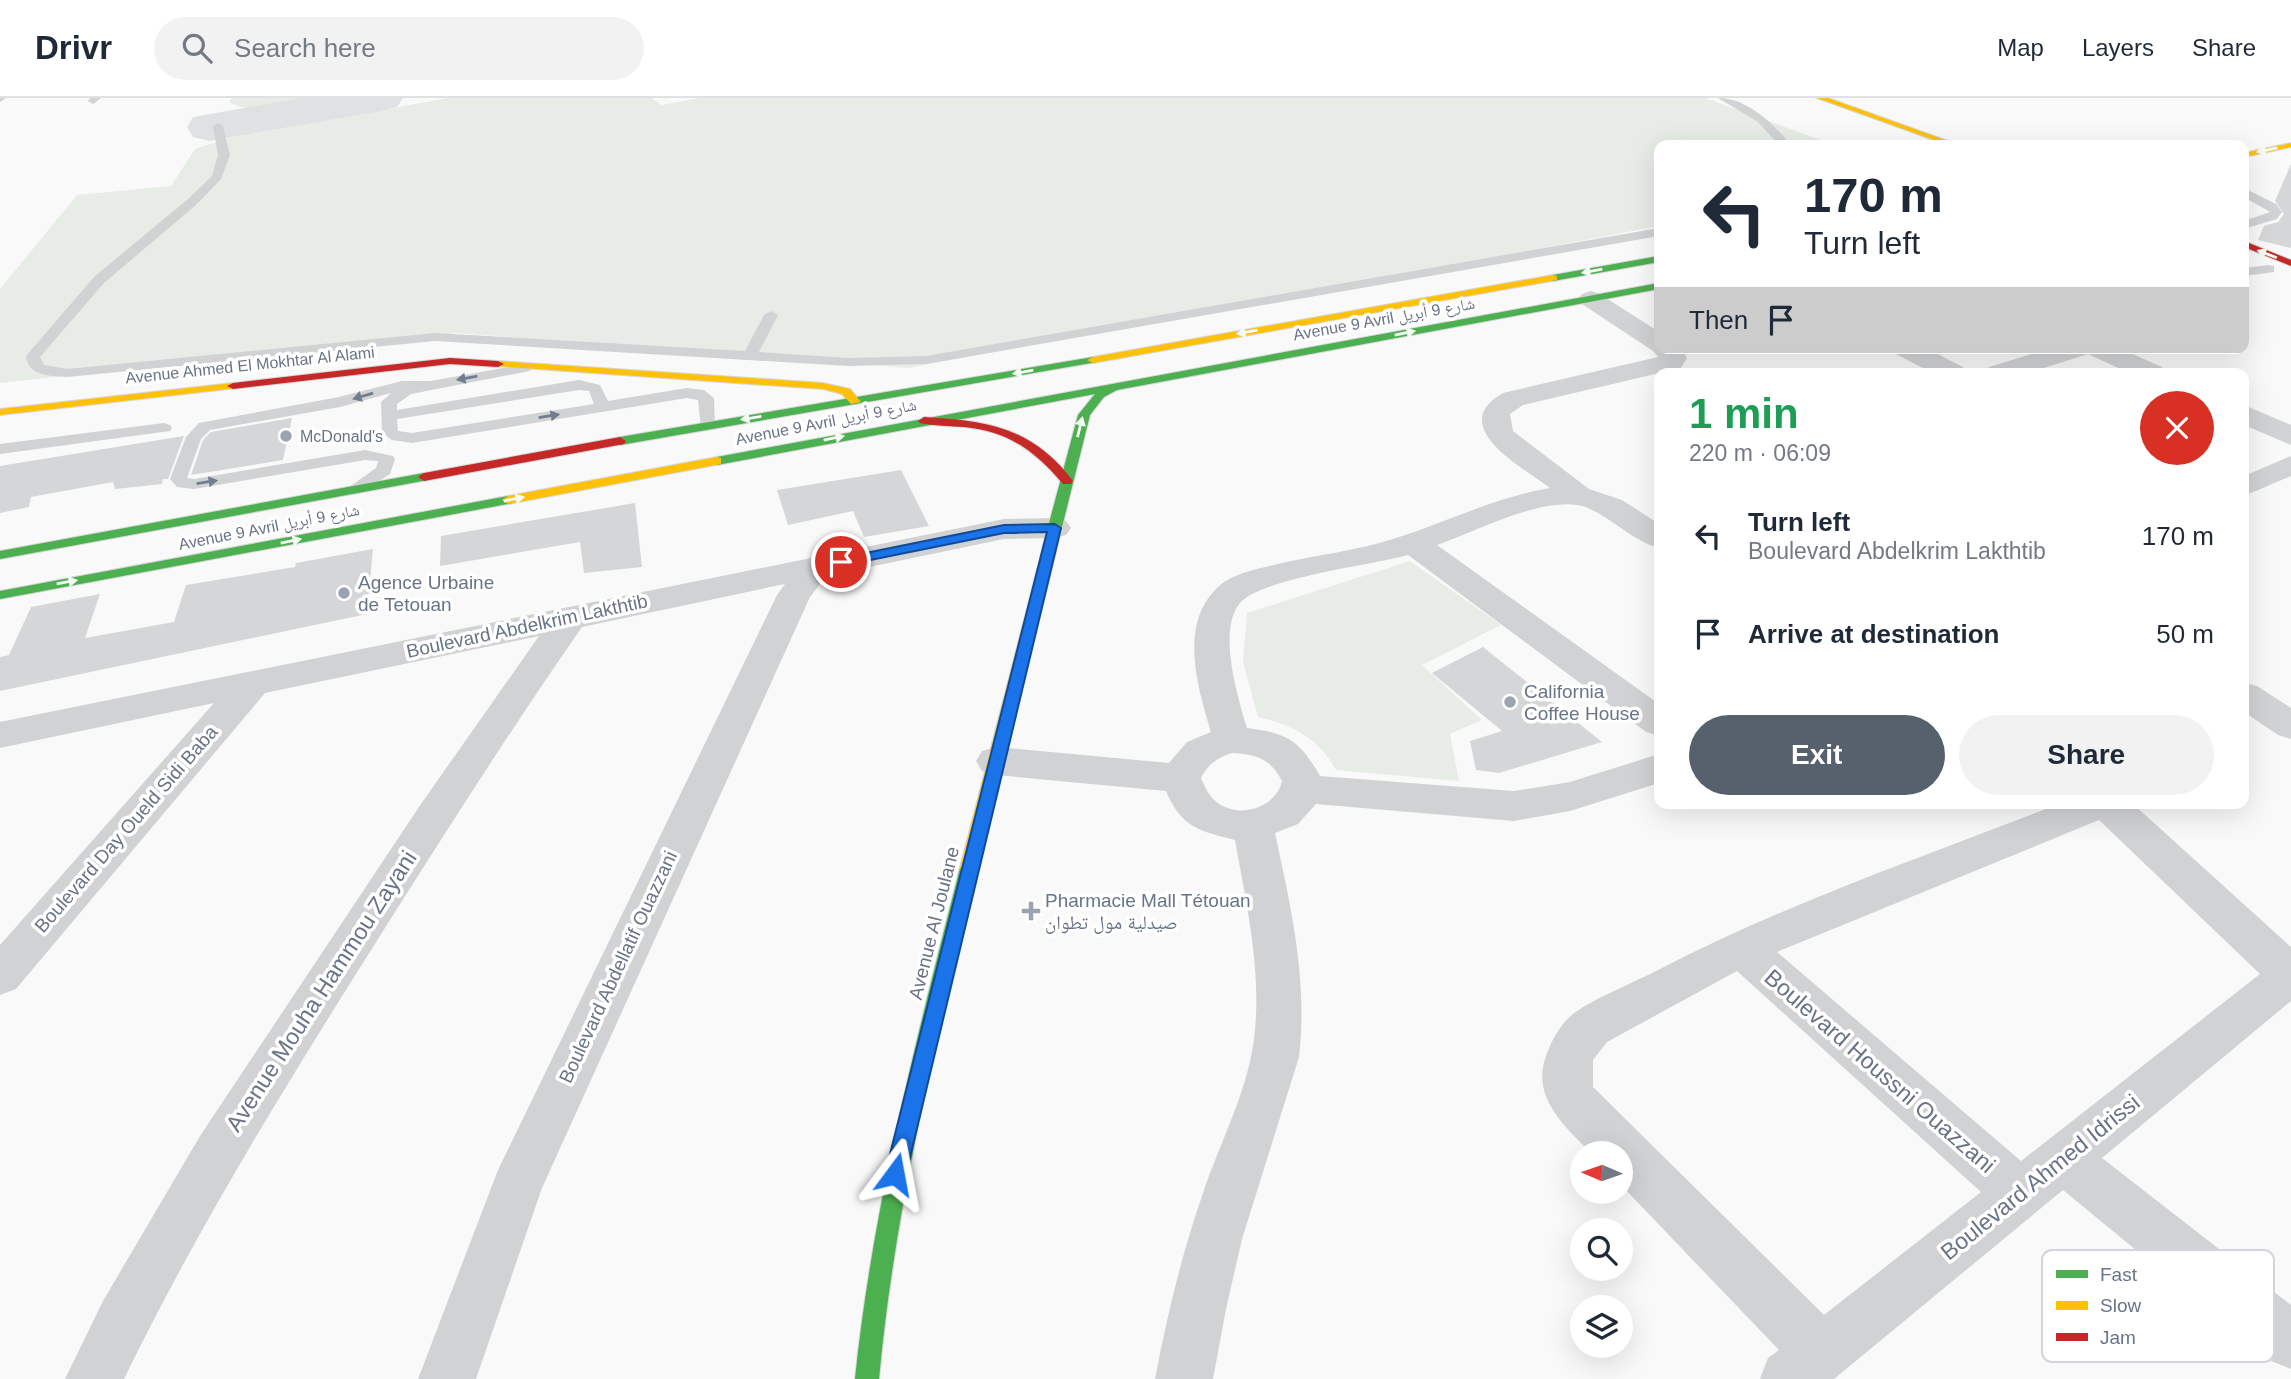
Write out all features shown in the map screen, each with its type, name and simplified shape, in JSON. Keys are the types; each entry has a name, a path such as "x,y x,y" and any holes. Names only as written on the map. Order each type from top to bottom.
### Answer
{"main road":[{"path":"1821,98 1941,140"},
{"path":"1803,102 1906,140"},
{"path":"2249,154 2291,145"},
{"path":"2249,246 2291,263"},
{"name":"Avenue 9 Avril شارع 9 أبريل","path":"0,555 707,425 855,402 1654,260"},
{"path":"2249,262 2291,277"},
{"name":"Avenue 9 Avril شارع 9 أبريل","path":"0,595 1654,287"},
{"name":"Avenue Ahmed El Mokhtar Al Alami","path":"0,412 436,362 504,364 836,387 846,391 855,402"},
{"name":"Avenue Al Joulane","path":"867,1379 869,1337 889,1200 996,761 1084,415 1100,395 1114,387"},
{"path":"924,421 976,424 1015,433 1027,439 1054,461 1067,481"}],"street":[{"path":"1591,299 1654,341"},
{"path":"1579,496 1514,448 1494,426 1495,415 1500,406 1513,399 1671,362 1674,358 1670,354"},
{"path":"1917,354 1943,368"},
{"path":"2015,368 2060,354"},
{"path":"2110,354 2141,368"},
{"path":"2249,416 2291,436"},
{"path":"2249,485 2291,465"},
{"path":"1232,740 1218,695 1214,630 1221,605 1227,597 1243,586 1271,576 1413,543 1539,500 1579,496 1597,500 1654,535"},
{"name":"Boulevard Abdelkrim Lakthtib","path":"0,735 1004,529 1055,528"},
{"path":"1413,543 1654,719"},
{"name":"Boulevard Abdellatif Ouazzani","path":"447,1379 516,1187 794,595 815,568"},
{"name":"Avenue Mouha Hammou Zayani","path":"94,1379 170,1235 243,1109 499,716 570,618"},
{"name":"Boulevard Day Oueld Sidi Baba","path":"0,976 253,683"},
{"path":"2249,698 2291,726"},
{"path":"1232,740 1263,743 1288,757 1297,766 1303,789 1297,802 1287,813 1272,821 1232,825 1213,820 1186,798 1181,778 1190,759 1201,750 1232,740"},
{"path":"996,761 1181,778"},
{"path":"1303,789 1514,806 1542,804 1567,798 1654,770"},
{"path":"1805,1366 1571,1098 1565,1075 1576,1042 1590,1028 1741,948 2089,809"},
{"path":"2111,809 2291,975"},
{"path":"1184,1379 1194,1318 1229,1193 1276,1056 1279,1018 1276,966 1266,890 1253,825"},
{"name":"Boulevard Houssni Ouazzani","path":"1741,948 2020,1193"},
{"name":"Boulevard Ahmed Idrissi","path":"1805,1366 2291,975"},
{"path":"2063,1158 2178,1250"},
{"path":"2274,1327 2291,1341"}],"lane":[{"path":"1723,98 1762,120 1780,140"},
{"path":"218,126 224,155 217,177 200,196 99,280 33,356 34,363 39,368 51,372 76,372 435,337 751,354 848,362 926,359 1654,233"},
{"path":"2249,197 2276,212 2273,216 2249,223"},
{"path":"2249,271 2269,269"},
{"path":"751,354 772,315"},
{"path":"534,366 430,385 396,396 389,402 390,433 398,438 412,439 674,394 699,393 706,397 707,425"},
{"path":"353,490 384,470 387,459 365,455 194,484 183,483 178,478 194,437 205,426 340,402 402,386 430,385"},
{"path":"388,416 579,385 595,388 603,407"},
{"path":"0,449 164,428"}],"shaded area":[{"path":"232,98 304,98 256,109 237,106 229,102"},
{"path":"448,98 651,98 662,105 700,98 1705,98 1821,140 1654,140 1654,227 908,368 457,333 0,383 0,289 77,195 171,186 195,149 229,138"},
{"path":"1410,561 1501,625 1422,665 1482,720 1450,734 1459,781 1336,770 1322,750 1303,734 1258,717 1243,662 1247,613"}],"building":[{"path":"2291,164 2291,248 2258,240 2264,226 2278,222 2284,214 2275,201"},
{"path":"292,418 283,460 191,475 203,440 211,432"},
{"path":"184,436 168,479 163,479 162,484 115,489 113,482 31,497 29,507 0,513 0,466"},
{"path":"901,470 929,526 864,537 853,511 788,525 777,490"},
{"path":"635,503 642,567 584,573 580,542 440,566 441,536"},
{"path":"373,549 367,614 0,691 0,657 9,655 31,607 100,594 85,638 174,622 186,585 295,567 296,563"},
{"name":"California Coffee House","path":"1483,647 1602,742 1499,773 1476,770 1470,741 1502,731 1432,673"}],"taxiway":[{"path":"210,127 381,98"}],"traffic: fast":[{"path":"1553,278 1654,260"},
{"path":"717,461 1654,287"},
{"path":"620,441 1093,360"},
{"path":"1055,527 1084,415 1100,395 1114,387"},
{"path":"0,555 424,477"},
{"path":"0,595 508,500"},
{"path":"867,1379 873,1314 894,1185 969,868"}],"traffic: slow":[{"path":"1821,98 1941,140"},
{"path":"2249,154 2291,145"},
{"path":"1093,360 1553,278"},
{"path":"498,364 823,386 846,391 855,402"},
{"path":"0,412 233,386"},
{"path":"508,500 717,461"},
{"path":"969,868 1055,527"}],"traffic: jam":[{"path":"2249,246 2291,263"},
{"path":"233,386 450,361 498,364"},
{"path":"924,421 987,427 1021,439 1052,463 1067,481"},
{"path":"424,477 620,441"}],"place":[{"name":"McDonald's","path":"286,436"},
{"name":"Agence Urbaine de Tetouan","path":"344,593"},
{"name":"California Coffee House","path":"1510,702"},
{"name":"Pharmacie Mall Tétouan صيدلية مول تطوان","path":"1031,911"}],"route":[{"path":"841,562 1004,529 1055,528 895,1174"}]}
